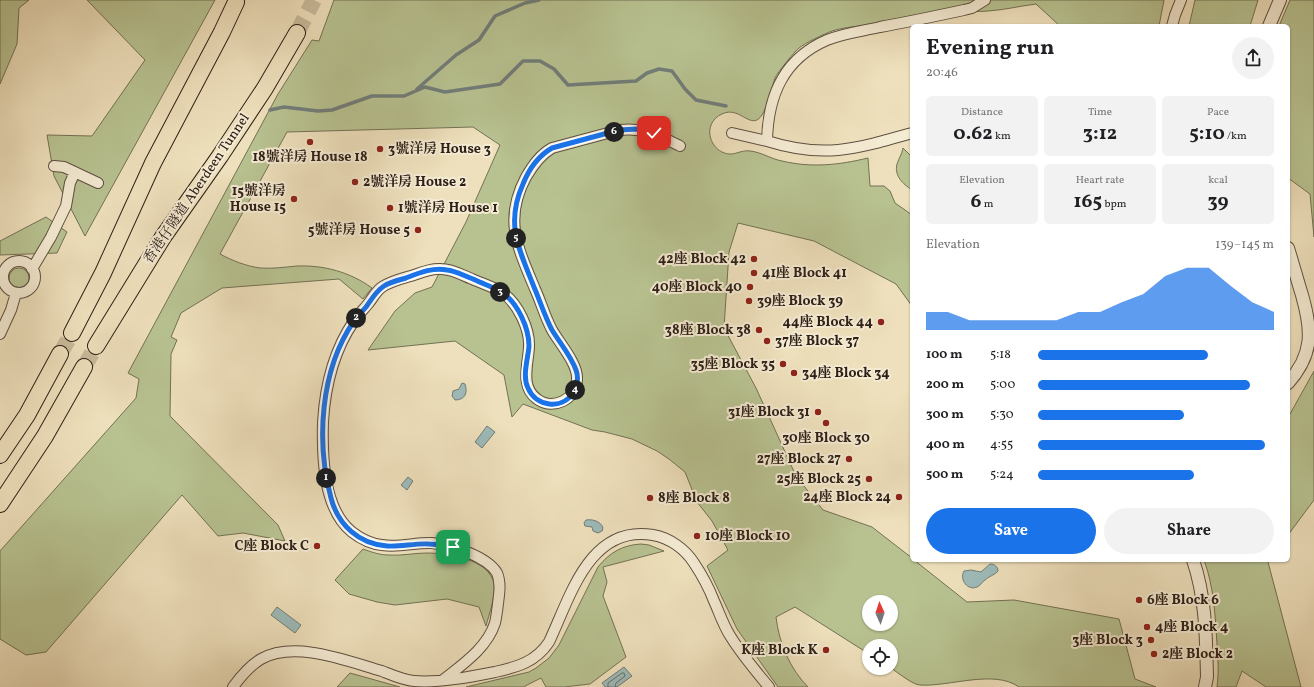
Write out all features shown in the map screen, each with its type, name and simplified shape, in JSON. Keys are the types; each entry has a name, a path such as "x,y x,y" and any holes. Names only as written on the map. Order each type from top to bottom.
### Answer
{"highway":[{"path":"72,333 103,273 154,163 236,2"},
{"name":"香港仔隧道 Aberdeen Tunnel","path":"96,346 163,237 220,156 265,88 298,33"},
{"path":"0,454 27,415 60,354"},
{"path":"0,504 45,436 84,368"}],"street":[{"path":"767,141 769,109 782,78 797,60 817,46 839,36 972,8 985,0"},
{"path":"1173,24 1181,0"},
{"path":"1271,20 1274,0"},
{"path":"1271,20 1280,0"},
{"path":"444,680 477,652 489,636 497,614 500,588 498,576 493,568 485,562 472,554 453,547 432,543 386,546 370,542 354,534 338,517 332,503 325,473 323,429 326,392 331,373 342,344 354,321 377,292 385,285 432,269 450,270 495,289 508,298 523,321 528,333 529,348 526,377 528,389 536,399 542,402 554,404 566,400 571,396 577,384 576,371 551,328 520,253 515,236 515,211 524,182 538,159 546,151 552,148 619,130 628,129 654,133 680,146"},
{"path":"732,133 810,151 840,150 871,145 910,134"},
{"path":"54,166 64,167 98,184"},
{"path":"32,269 51,237 66,206 70,184 75,172"},
{"path":"1290,255 1308,317 1310,330 1308,349 1300,369 1290,381"},
{"path":"24,262 32,269 35,279 31,288 26,291 16,293 5,284 5,270 14,263 24,262"},
{"path":"0,334 11,310 16,293"},
{"path":"234,687 245,672 261,659 273,654 288,651 331,657 413,681 444,680 469,677 521,665 534,659 545,649 575,584 591,558 612,541 625,536 638,534 658,536 667,539 689,556 714,599 728,632 743,657 769,687"},
{"path":"1194,562 1200,582 1204,605 1207,677 1206,687"}],"green space":[{"path":"0,0 29,0 19,8 17,44 0,84"},
{"path":"87,0 215,0 85,236 54,176 47,135 92,136 145,60"},
{"path":"334,0 1164,0 1159,24 1058,24 1036,4 994,10 937,14 832,31 799,48 782,67 775,78 766,107 758,119 754,121 749,120 740,115 728,112 715,118 710,130 711,141 717,149 727,154 750,151 782,161 815,165 836,164 868,158 870,186 884,186 890,191 895,203 910,214 910,303 896,284 814,241 738,223 729,252 724,328 756,388 796,476 823,510 872,527 910,556 910,562 917,562 967,602 1014,600 1119,619 1135,679 1156,687 1019,687 1009,682 997,679 920,685 909,681 898,673 898,639 862,639 862,650 795,607 776,617 777,627 786,655 796,672 808,687 778,687 737,629 707,566 728,550 712,521 697,502 685,472 657,451 632,439 592,430 523,404 512,417 504,375 455,341 368,350 395,311 415,293 432,287 466,222 500,145 473,127 287,132 220,254 240,263 260,268 307,266 327,268 364,282 372,288 363,299 339,279 222,288 181,313 171,337 177,340 171,354 170,416 278,525 285,541 243,533 218,536 182,495 46,652 26,655 0,639 0,551 136,398 139,379 128,373 278,94 312,40 319,41"},
{"path":"1195,0 1258,0 1251,24 1189,24"},
{"path":"1290,0 1314,0 1314,237 1310,194 1290,179 1290,24 1280,24"},
{"path":"903,148 910,155 910,189 900,179 896,168"},
{"path":"46,217 67,232 57,253 0,255 0,241"},
{"path":"19,268 26,271 29,278 26,285 19,288 12,285 9,278 12,271"},
{"path":"1314,371 1314,500 1290,532 1290,414"},
{"path":"641,544 649,545 664,551 603,567 607,582 603,596 626,657 590,684 564,687 546,687 541,678 524,687 466,687 529,672 549,658 559,645 598,567 607,557 617,550 628,546"},
{"path":"363,549 386,555 426,553 445,554 476,563 491,575 494,584 493,599 486,626 479,607 447,599 395,605 377,602 349,594 335,580"},
{"path":"1205,562 1268,562 1301,687 1266,687 1242,671 1236,687 1217,687 1218,660 1215,612"},
{"path":"350,673 400,687 337,687"}],"water":[{"path":"462,383 465,384 466,393 461,399 455,400 452,396 453,391 459,389"},
{"path":"487,426 495,432 482,448 475,442"},
{"path":"408,477 413,481 407,490 401,485"},
{"path":"586,520 598,522 603,528 602,531 598,533 593,531 592,527 585,526 584,523"},
{"path":"990,564 997,567 997,572 977,587 970,587 965,584 963,578 964,571 971,570 981,572"},
{"path":"277,607 301,625 295,633 271,615"},
{"path":"624,667 632,676 617,687 605,687 602,683"}],"waterway":[{"path":"417,89 456,55 479,40 495,16 525,3 539,0"},
{"path":"270,110 284,107 318,111 332,110 372,96 404,96 425,87 445,92 500,84 523,61 540,61 554,69 568,85 636,81 647,73 659,69 672,71 685,89 696,100 726,106"}],"tunnel":[{"path":"297,33 314,0"},
{"path":"60,354 72,333"},
{"path":"84,367 96,346"}],"place":[{"name":"18號洋房 House 18","path":"310,142"},
{"name":"3號洋房 House 3","path":"380,149"},
{"name":"2號洋房 House 2","path":"355,182"},
{"name":"15號洋房 House 15","path":"294,199"},
{"name":"1號洋房 House 1","path":"390,208"},
{"name":"5號洋房 House 5","path":"418,230"},
{"name":"42座 Block 42","path":"754,259"},
{"name":"41座 Block 41","path":"754,273"},
{"name":"40座 Block 40","path":"750,287"},
{"name":"39座 Block 39","path":"749,301"},
{"name":"44座 Block 44","path":"881,322"},
{"name":"38座 Block 38","path":"759,330"},
{"name":"37座 Block 37","path":"767,341"},
{"name":"35座 Block 35","path":"783,364"},
{"name":"34座 Block 34","path":"794,373"},
{"name":"31座 Block 31","path":"818,412"},
{"name":"30座 Block 30","path":"826,423"},
{"name":"27座 Block 27","path":"849,459"},
{"name":"25座 Block 25","path":"869,479"},
{"name":"24座 Block 24","path":"899,497"},
{"name":"8座 Block 8","path":"650,498"},
{"name":"10座 Block 10","path":"697,536"},
{"name":"C座 Block C","path":"317,546"},
{"name":"6座 Block 6","path":"1139,600"},
{"name":"4座 Block 4","path":"1147,627"},
{"name":"3座 Block 3","path":"1151,640"},
{"name":"K座 Block K","path":"826,650"},
{"name":"2座 Block 2","path":"1154,654"}],"route":[{"path":"453,547 432,543 395,546 378,545 362,539 354,534 338,517 332,503 325,473 323,429 326,392 331,373 347,332 377,292 385,285 432,269 450,270 502,292 512,302 528,333 529,348 526,377 528,389 536,399 548,404 560,403 566,400 575,390 578,377 574,365 551,328 517,244 514,217 520,191 528,173 538,159 546,151 552,148 619,130 638,129 654,133"}]}
